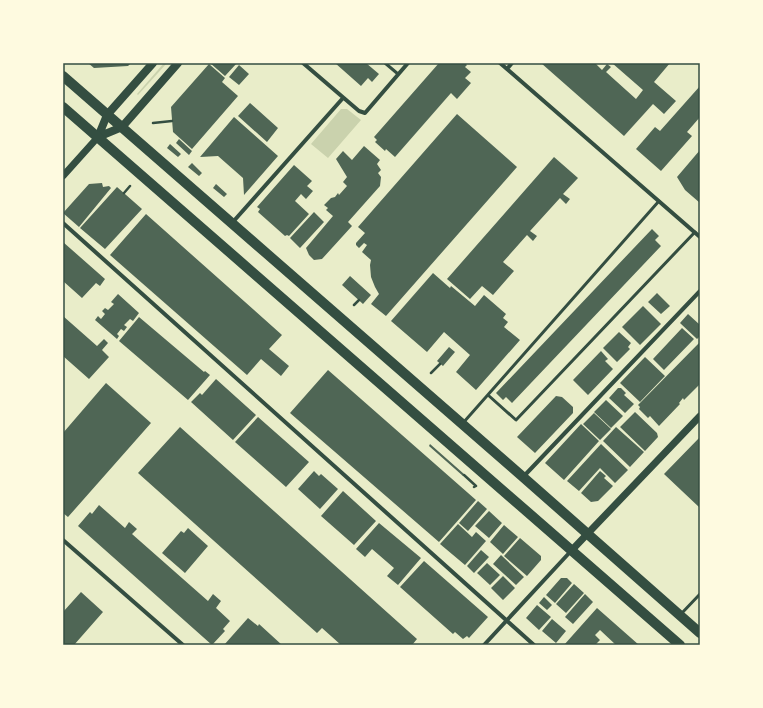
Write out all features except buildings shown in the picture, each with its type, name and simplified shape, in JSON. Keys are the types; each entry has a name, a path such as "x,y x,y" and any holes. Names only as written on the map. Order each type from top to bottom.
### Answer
{"main road":[{"path":"98,137 108,115 153,63"},
{"path":"98,137 122,127 178,63"},
{"path":"63,76 700,632"},
{"path":"63,107 680,645"}],"street":[{"path":"303,63 358,111 365,113 408,63"},
{"path":"500,63 700,237"},
{"path":"507,69 512,63"},
{"path":"232,223 344,98"},
{"path":"63,176 98,137"},
{"path":"63,223 534,645"},
{"path":"524,477 700,291"},
{"path":"484,645 571,551 700,416"},
{"path":"63,540 183,645"}],"lane":[{"path":"385,63 398,74"},
{"path":"462,424 659,201"},
{"path":"488,394 516,420 695,232"},
{"path":"680,615 700,594"}],"path":[{"path":"153,123 172,121"},
{"path":"124,193 130,186"},
{"path":"354,305 359,300"},
{"path":"432,373 440,364"},
{"path":"464,475 476,486 474,488"}],"green space":[{"path":"164,63 167,63 138,95 137,94"},
{"path":"341,109 347,109 361,120 328,158 311,144"}]}
